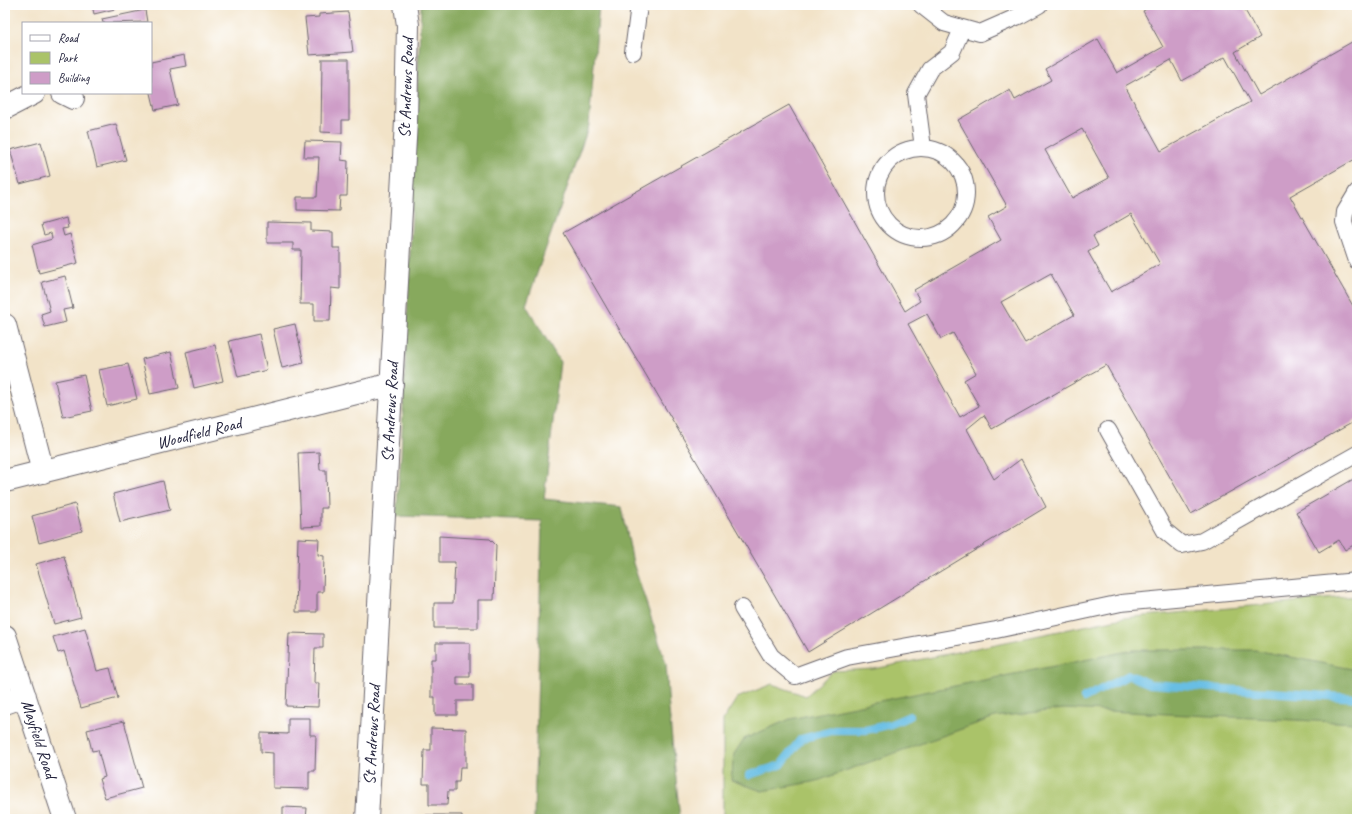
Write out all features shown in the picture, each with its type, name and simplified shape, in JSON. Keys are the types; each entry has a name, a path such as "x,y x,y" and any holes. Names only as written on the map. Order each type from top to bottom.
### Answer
{"street":[{"name":"St Andrews Road","path":"367,819 406,113 408,25 405,5"},
{"path":"5,108 32,94"},
{"path":"5,325 43,472"},
{"name":"Woodfield Road","path":"5,481 392,384"},
{"name":"Mayfield Road","path":"5,636 15,699 65,819"}],"lane":[{"path":"632,52 639,5"},
{"path":"921,5 944,23 980,33 1021,16 1039,5"},
{"path":"923,148 916,94 930,69 952,52 962,29"},
{"path":"916,148 923,148 930,148 944,154 956,164 963,176 966,191 964,206 958,219 947,230 934,236 918,238 904,234 891,227 882,216 876,202 876,187 880,172 889,160 901,152 916,148"},
{"path":"1357,192 1345,212 1344,222 1357,261"},
{"path":"1108,430 1165,531 1182,545 1202,541 1357,454"},
{"path":"742,608 770,656 796,676 847,657 980,633 1121,603 1357,581"}],"green space":[{"path":"421,5 599,5 589,125 526,305 560,362 544,499 622,507 633,563 666,663 669,710 680,819 534,819 542,521 396,516 401,456"},
{"path":"1357,596 1357,819 723,819 723,720 737,698 772,684 806,696 833,671 874,669 1123,618"},
{"path":"1134,650 1255,650 1357,670 1357,723 1064,709 995,717 817,781 762,791 731,780 734,754 744,739 790,719"}],"building":[{"path":"92,5 114,5 115,9 94,14"},
{"path":"1153,5 1242,5 1260,37 1235,52 1259,95 1357,39 1357,158 1290,196 1357,313 1357,420 1191,514 1106,365 992,429 984,415 967,429 994,479 1021,459 1046,507 808,652 563,233 789,105 905,311 920,301 914,290 1001,240 988,217 1007,206 958,120 1010,90 1015,100 1051,80 1045,69 1098,39 1117,73 1163,47 1143,11","holes":["1225,57 1250,102 1161,151 1125,86 1171,60 1182,81","1082,129 1109,178 1072,198 1045,150","1131,214 1160,264 1111,292 1088,252 1098,246 1093,236","1051,274 1074,315 1025,343 1001,302","927,314 941,339 953,333 976,373 964,380 979,406 960,417 908,324"]},
{"path":"145,10 147,22 103,22 102,19"},
{"path":"348,12 353,52 309,55 305,18 319,17 319,14"},
{"path":"184,55 186,66 170,69 178,105 155,110 151,94 152,62"},
{"path":"322,59 349,59 349,120 342,120 342,133 321,132"},
{"path":"116,124 126,160 97,167 88,131"},
{"path":"305,141 342,142 341,160 348,161 347,196 340,196 339,211 297,210 297,197 317,197 319,157 304,157"},
{"path":"41,142 50,176 20,184 10,150"},
{"path":"66,218 68,228 62,229 64,236 70,234 78,263 39,273 32,245 52,239 51,233 44,235 41,225"},
{"path":"267,222 311,223 311,231 333,232 333,248 340,248 340,289 331,288 330,321 314,321 314,304 300,304 301,250 293,250 293,243 267,243"},
{"path":"65,276 73,308 63,310 66,322 45,327 41,314 50,311 42,282"},
{"path":"295,324 304,363 282,368 273,329"},
{"path":"259,334 267,370 238,377 229,341"},
{"path":"215,345 223,381 194,388 186,352"},
{"path":"171,352 179,388 150,394 142,359"},
{"path":"128,364 137,399 107,406 99,370"},
{"path":"84,375 92,411 63,417 55,381"},
{"path":"319,452 320,470 326,470 327,508 321,508 321,526 301,527 298,453"},
{"path":"1357,477 1357,543 1345,550 1339,540 1319,552 1296,512"},
{"path":"163,481 170,510 120,522 113,494"},
{"path":"75,504 82,531 39,543 32,516"},
{"path":"439,536 490,539 496,545 494,600 478,600 478,628 434,628 434,603 453,603 455,562 439,562"},
{"path":"298,538 319,539 318,555 324,556 323,592 317,592 317,612 296,612"},
{"path":"64,556 81,617 54,624 36,564"},
{"path":"85,628 97,671 110,668 118,698 81,708 64,651 58,653 53,637"},
{"path":"289,633 323,634 323,648 315,648 314,683 319,683 318,707 286,706"},
{"path":"436,643 470,643 470,677 457,677 457,685 473,685 473,701 457,701 457,715 435,715 435,697 431,697 431,659 436,659"},
{"path":"288,718 310,718 310,735 316,735 315,771 309,771 309,789 273,788 273,753 261,752 261,733 288,734"},
{"path":"124,721 142,788 105,798 99,779 105,777 98,750 92,751 87,730"},
{"path":"431,728 466,729 466,767 460,767 459,782 455,782 455,791 448,791 447,805 429,805 429,784 423,784 424,750 431,750"},
{"path":"283,807 307,808 306,819 283,819"},
{"path":"426,815 462,815 462,819 426,819"}],"waterway":[{"path":"1084,698 1129,675 1150,684 1357,698"},
{"path":"749,775 781,765 801,739 835,730 866,730 891,724 910,716"}]}
